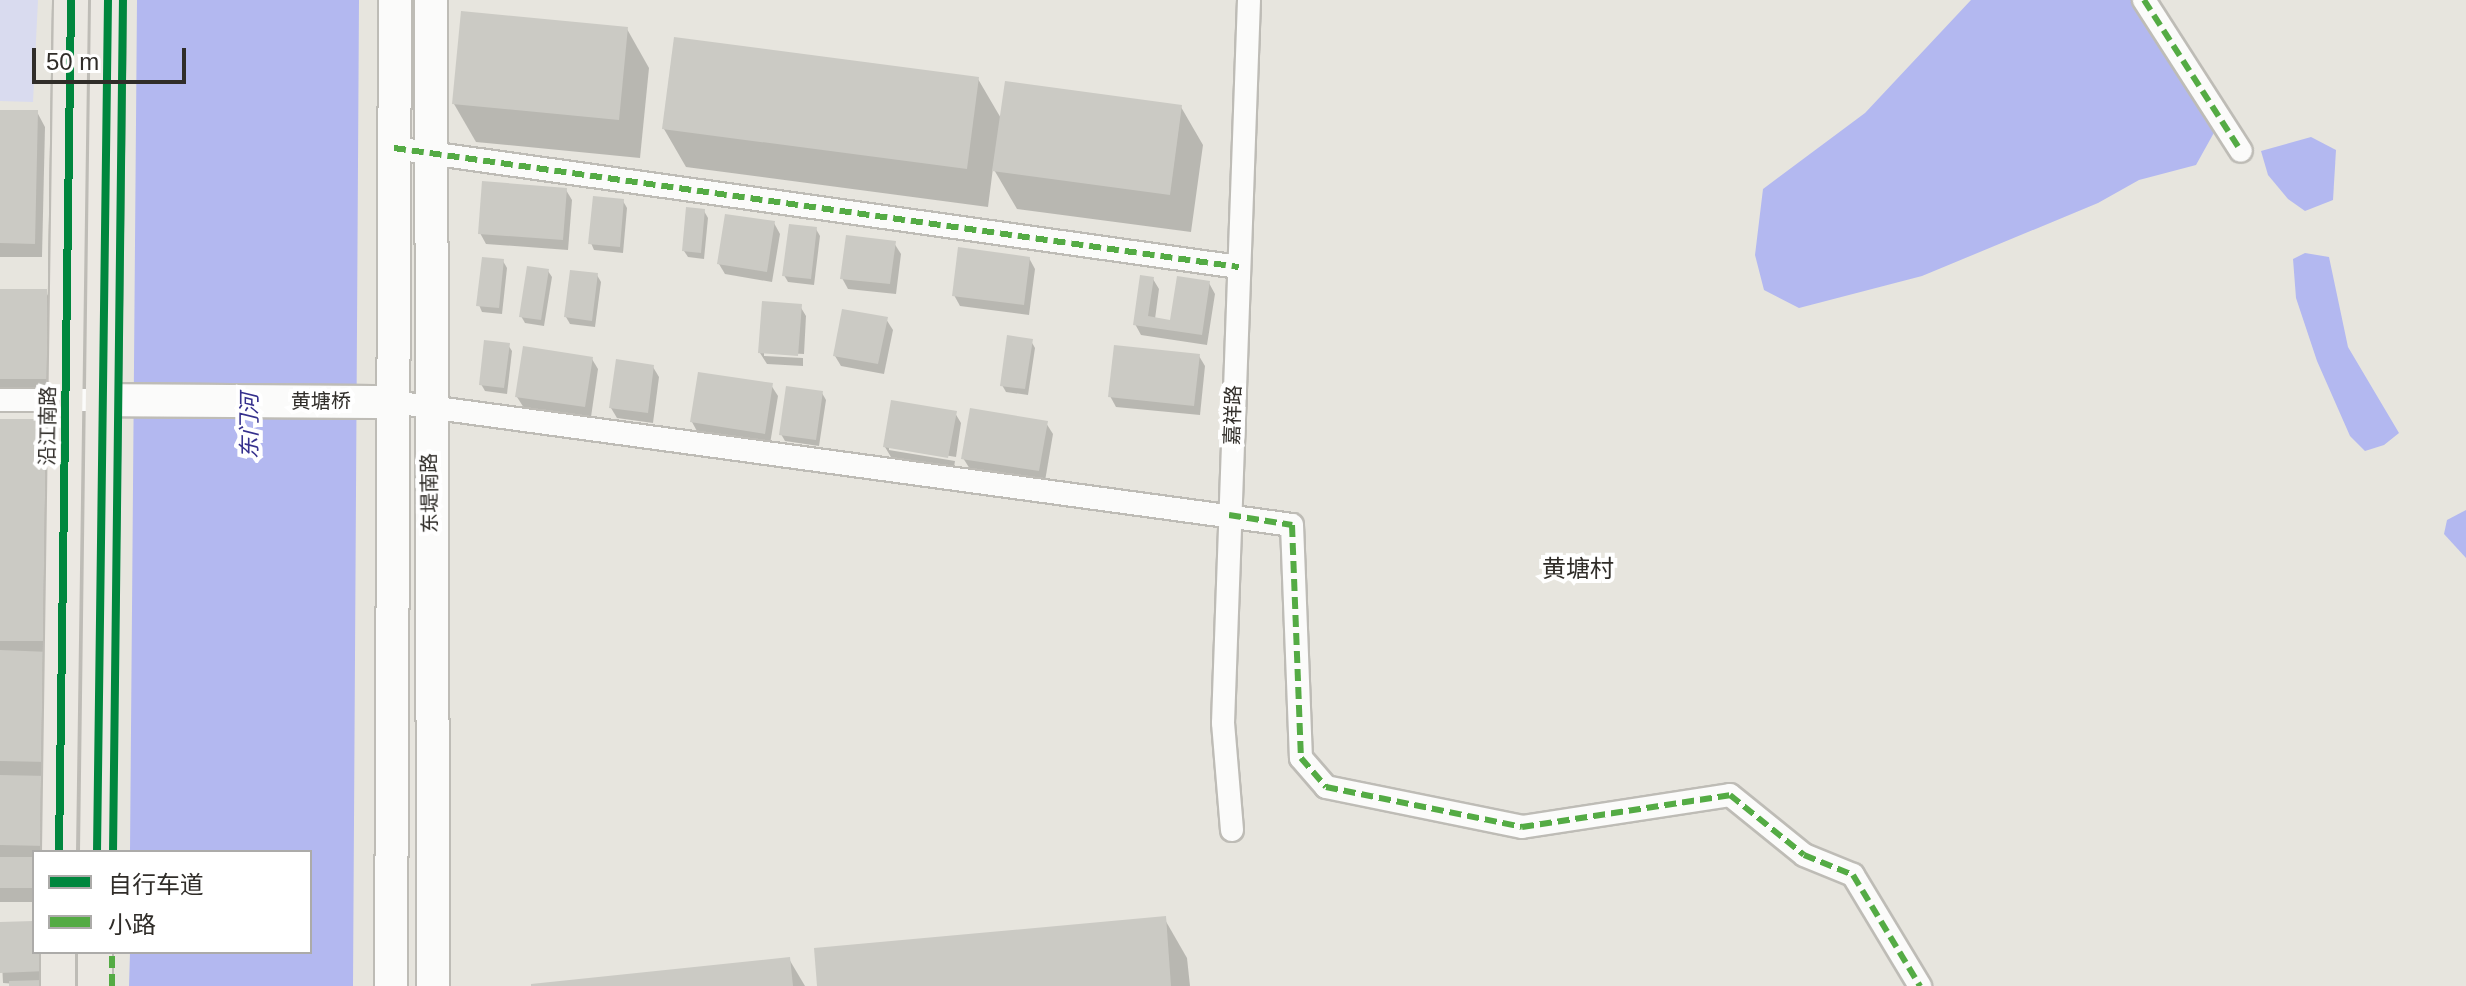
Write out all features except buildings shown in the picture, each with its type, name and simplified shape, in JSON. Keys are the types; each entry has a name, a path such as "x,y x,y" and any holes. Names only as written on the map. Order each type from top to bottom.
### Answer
{"main road":[{"name":"沿江南路","path":"59,850 71,0"},
{"path":"97,850 108,0"},
{"name":"东堤南路","path":"391,986 395,0"},
{"name":"东堤南路","path":"431,0 429,407 433,986"},
{"name":"黄塘桥","path":"104,400 393,402"},
{"path":"58,954 58,986"},
{"path":"95,954 95,986"}],"street":[{"name":"嘉祥路","path":"1232,830 1223,723 1249,0"},
{"path":"2144,0 2241,151"},
{"path":"394,148 1239,267"},
{"path":"0,400 104,400"},
{"path":"393,402 1292,525 1301,758 1326,787 1522,827 1730,795 1804,855 1853,875 1920,986"}],"shaded area":[{"path":"0,0 38,0 33,102 0,101"}],"water":[{"name":"东门河","path":"137,0 359,0 353,986 129,986 130,954 312,954 312,850 130,850"},
{"path":"1971,0 2134,0 2221,120 2196,165 2139,180 2098,203 1922,276 1799,308 1764,290 1755,255 1763,189 1865,113"},
{"path":"2311,137 2336,150 2333,200 2305,211 2288,199 2268,175 2261,151"},
{"path":"2305,253 2329,257 2348,347 2399,433 2384,445 2365,451 2350,436 2317,361 2296,298 2293,259"},
{"path":"2466,510 2466,558 2444,534 2447,520"}],"marked path":[{"path":"2144,0 2241,151"},
{"path":"394,148 1239,267"},
{"path":"1229,515 1292,525 1301,758 1326,787 1522,827 1730,795 1804,855 1853,875 1920,986"},
{"path":"112,954 112,986"}],"cycle path":[{"path":"59,850 71,0"},
{"path":"97,850 108,0"},
{"path":"113,850 123,0"}],"district":[{"name":"黄塘村","path":"1578,569"}]}
